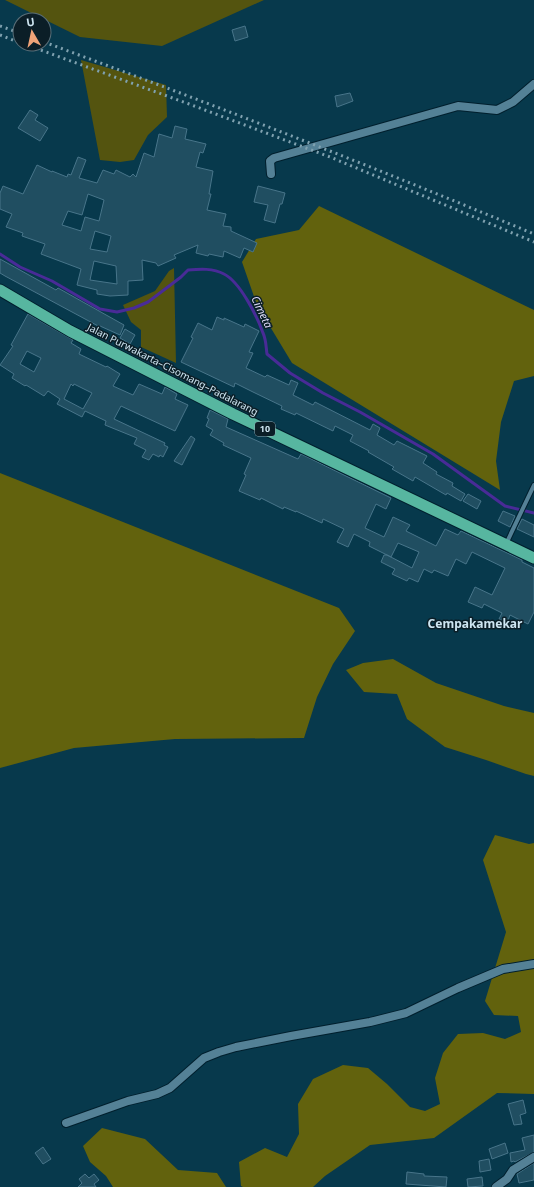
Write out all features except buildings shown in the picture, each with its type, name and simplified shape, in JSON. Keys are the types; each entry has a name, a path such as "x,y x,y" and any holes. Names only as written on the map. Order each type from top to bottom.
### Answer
{"highway":[{"name":"Jalan Purwakarta–Cisomang–Padalarang","path":"0,290 70,331 226,410 534,558"}],"street":[{"path":"271,174 270,160 274,158 458,106 497,110 513,102 534,84"},
{"path":"66,1123 128,1101 157,1094 170,1088 204,1058 219,1052 236,1047 406,1014 458,988 503,969 534,964"},
{"path":"496,1187 507,1179 513,1170 534,1157"}],"lane":[{"path":"506,544 534,485"}],"shaded area":[{"path":"5,0 264,0 162,46 80,37 52,23 52,12 29,12"},
{"path":"81,60 166,85 167,117 148,135 134,160 120,162 100,160"},
{"path":"319,206 534,310 534,376 514,381 501,422 496,461 500,490 292,363 257,305 242,262 256,239 299,230"},
{"path":"174,268 176,363 141,347 141,330 131,322 123,305 155,291 169,271"},
{"path":"0,473 339,608 355,631 333,664 317,697 304,738 175,739 74,748 0,768"},
{"path":"393,659 436,683 504,706 534,713 534,776 445,747 407,719 397,694 364,692 346,670 363,663"},
{"path":"495,835 529,844 534,843 534,1094 497,1093 434,1138 370,1145 325,1176 313,1187 241,1186 239,1162 265,1148 287,1157 299,1134 298,1104 313,1079 343,1065 368,1068 387,1084 410,1107 425,1111 440,1104 435,1078 443,1053 458,1034 483,1033 505,1039 521,1032 518,1016 494,1015 485,1001 506,932 483,860"},
{"path":"102,1128 145,1139 178,1170 217,1173 226,1187 113,1187 106,1176 90,1162 83,1146"}],"waterway":[{"name":"Cimeta","path":"0,254 20,267 52,281 100,309 117,312 134,308 148,302 188,270 202,269 220,272 236,284 247,300 264,335 267,354 290,373 433,454 505,506 534,513"}],"railway":[{"path":"0,26 12,30"},
{"path":"0,35 12,40"},
{"path":"52,45 290,135 534,234"},
{"path":"46,52 330,157 534,242"}],"district":[{"name":"Cempakamekar","path":"475,624"}]}
